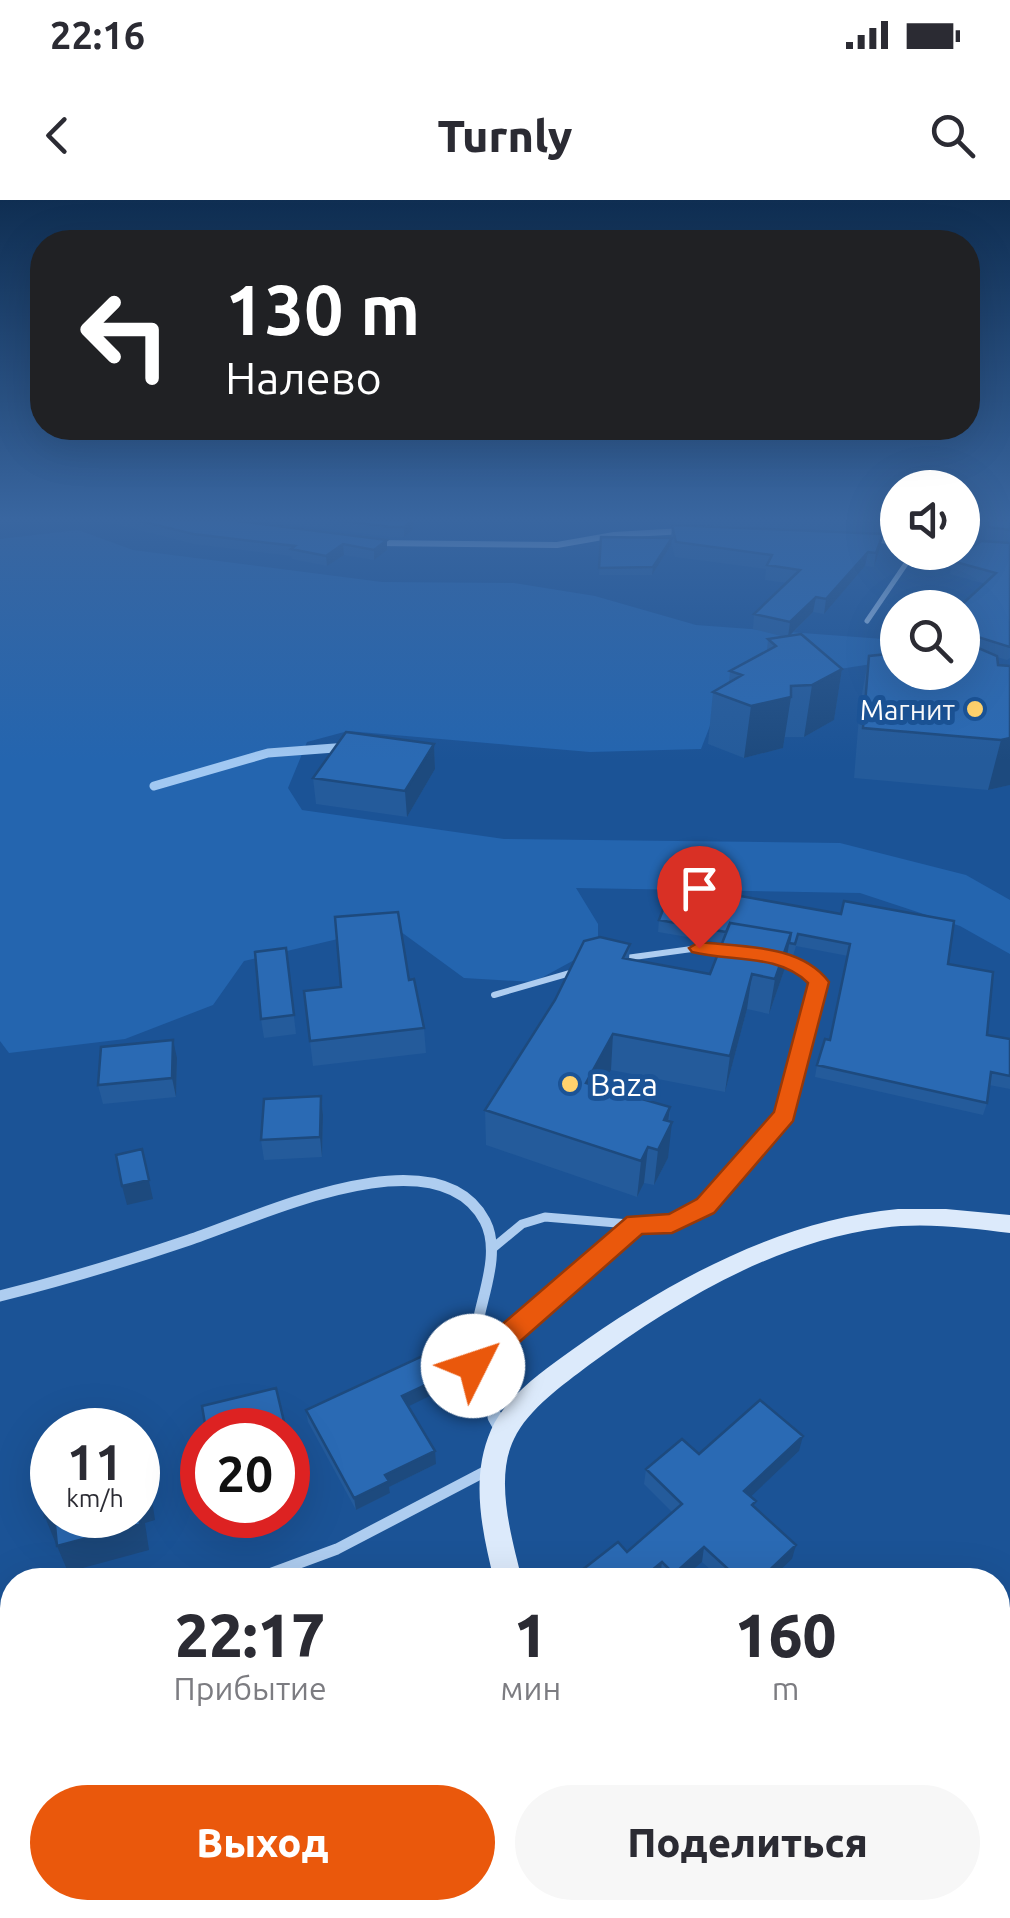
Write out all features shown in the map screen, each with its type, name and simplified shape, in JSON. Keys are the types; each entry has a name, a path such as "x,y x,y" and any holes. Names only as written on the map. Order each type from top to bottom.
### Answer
{"street":[{"path":"0,1296 193,1239 318,1192 378,1181 414,1182 461,1197 478,1209 493,1248 473,1366 480,1392 504,1432"},
{"path":"505,1568 496,1534 495,1467 504,1432 528,1400 558,1377 710,1277 817,1234 880,1220 944,1216 1010,1224"}],"lane":[{"path":"867,621 881,600"},
{"path":"614,960 699,948 735,950"},
{"path":"493,1248 522,1224 545,1218 672,1224 706,1206 785,1115 819,986 815,975 805,968 772,956"},
{"path":"494,995 597,965"},
{"path":"473,1366 636,1224"},
{"path":"286,1568 337,1549 495,1467"}],"shaded area":[{"path":"0,600 610,600 696,625 880,639 880,663 725,687 701,749 590,752 348,731 307,742 288,788 302,810 504,839 840,843 966,875 1010,900 1010,954 960,926 860,893 576,888 598,924 598,947 534,982 464,978 393,926 244,961 213,1005 125,1039 9,1053 0,1041"}],"building":[{"path":"768,600 813,600 790,622 754,614"},
{"path":"980,600 1010,600 1010,647 980,638"},
{"path":"801,634 842,669 812,685 791,686 791,697 751,706 713,692 742,675 730,671 776,646 768,639"},
{"path":"980,649 997,656 998,665 1010,666 1010,738 863,728 869,656 880,655 880,690 980,690"},
{"path":"346,732 434,744 405,791 313,778"},
{"path":"673,884 841,914 844,901 954,921 948,964 993,972 987,1035 1010,1039 1010,1076 991,1072 987,1103 817,1065 825,1039 830,1040 850,944 798,934 795,944 789,943 791,933 730,923 726,932 659,920"},
{"path":"398,912 409,980 414,979 424,1028 310,1041 304,991 341,987 335,917"},
{"path":"730,923 791,933 775,979 752,974 730,1056 613,1034 586,1083 670,1107 664,1120 672,1122 658,1150 648,1147 641,1161 485,1110 555,1000 584,941 600,937 630,944 623,958 710,974"},
{"path":"286,948 294,1015 261,1019 255,952"},
{"path":"173,1040 172,1078 98,1085 101,1047"},
{"path":"321,1096 320,1137 261,1140 264,1099"},
{"path":"142,1149 149,1180 122,1186 116,1155"},
{"path":"431,1352 445,1376 402,1396 435,1451 385,1475 389,1481 354,1498 310,1417 310,1408"},
{"path":"276,1388 281,1408 202,1408"},
{"path":"760,1400 803,1436 744,1491 756,1501 752,1505 796,1545 772,1568 727,1568 704,1547 681,1568 668,1568 662,1562 655,1568 585,1568 618,1542 627,1552 682,1504 646,1469 682,1439 699,1454"},
{"path":"56,1538 87,1538 57,1546"}],"waterway":[{"path":"154,786 268,753 348,747"}],"place":[{"name":"Магнит","path":"975,709"},
{"name":"Baza","path":"570,1084"}],"route":[{"path":"473,1366 636,1224 672,1224 706,1206 785,1115 819,982 805,968 772,956 699,948"}]}
